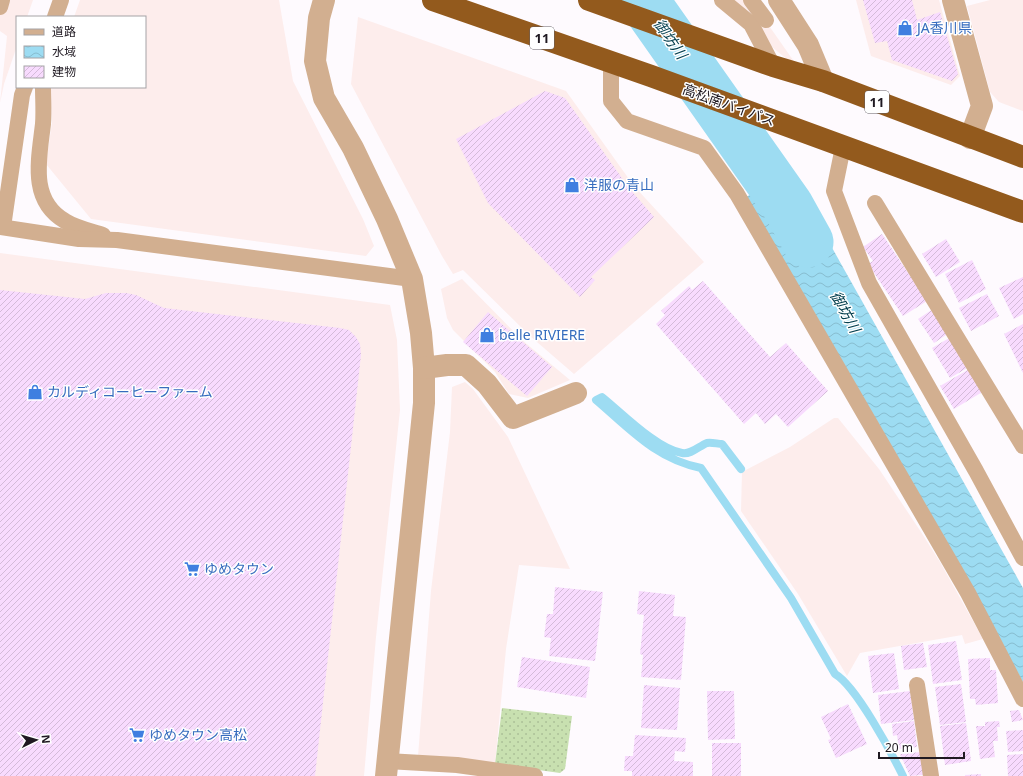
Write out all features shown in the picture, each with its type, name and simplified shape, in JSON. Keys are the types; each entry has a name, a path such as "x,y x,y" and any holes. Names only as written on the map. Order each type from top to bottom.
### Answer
{"highway":[{"name":"高松南バイパス","path":"433,0 651,76 1023,212"},
{"name":"11","path":"589,0 773,66 823,81 1023,157"}],"street":[{"path":"324,0 319,18 315,61 324,98 353,148 387,219 412,279 418,313 424,368 424,403 387,769"},
{"path":"779,0 808,45 823,81"},
{"path":"953,0 982,106 970,138"},
{"path":"424,368 447,364 466,365 488,384 513,418 576,393"}],"lane":[{"path":"0,7 2,0"},
{"path":"55,16 61,0"},
{"path":"722,0 751,24 773,66"},
{"path":"751,0 766,20"},
{"path":"611,62 611,101 627,121 704,148 737,194 968,593 1023,699"},
{"path":"25,88 22,95 2,227 79,239 117,240 412,279"},
{"path":"43,88 43,122 37,162 39,186 50,209 65,221 117,240"},
{"path":"843,147 834,191 869,283 976,471 1023,558"},
{"path":"875,203 1023,446"},
{"path":"917,685 931,776"},
{"path":"387,769 457,765 535,776"}],"shaded area":[{"path":"0,0 33,0 27,16 16,16 16,49 4,84 0,103 7,36 0,31"},
{"path":"80,0 279,0 293,81 363,219 374,246 366,256 91,219 46,164 52,122 50,88 146,88 146,16 74,16"},
{"path":"715,0 751,0 800,70"},
{"name":"JA香川県","path":"856,0 939,0 960,76 951,85 871,56"},
{"path":"990,0 1023,0 1023,111 999,102 990,92 967,6"},
{"path":"358,17 566,91 634,186 704,262 574,374 530,336 463,270 453,274 442,256 351,84"},
{"name":"ゆめタウン","path":"0,253 390,305 397,340 400,410 376,637 364,776 0,776"},
{"name":"belle RIVIERE","path":"462,279 522,340 570,380 528,398 509,394 495,372 453,330 447,318 441,289"},
{"path":"465,382 473,389 508,437 570,569 519,565 506,649 495,764 418,756 431,591 450,432 452,387"},
{"path":"834,418 838,418 879,469 940,562 983,639 965,644 962,635 860,653 847,676 798,594 741,511 742,472 790,447"}],"green space":[{"path":"502,708 572,716 565,769 560,773 495,764"}],"water":[{"path":"786,174 826,237 1023,588 1023,682 746,197"}],"building":[{"name":"JA香川県","path":"863,0 912,0 917,20 940,12 958,74 952,81 892,60 887,41 875,43"},
{"path":"545,91 565,98 629,188 654,217 591,277 595,280 580,297 488,203 456,139"},
{"path":"882,234 927,301 903,316 868,264 873,261 863,247"},
{"path":"946,239 960,262 936,277 922,254"},
{"path":"972,260 986,289 959,303 945,274"},
{"path":"1023,277 1023,314 1014,319 999,288"},
{"path":"703,281 770,357 786,343 828,391 788,427 776,414 765,424 756,413 744,424 656,324 665,315 661,311 689,286 692,290"},
{"name":"ゆめタウン","path":"0,290 85,299 106,293 126,293 136,295 164,308 340,328 349,330 356,337 360,344 361,355 315,776 0,776"},
{"path":"987,294 999,316 971,331 959,308"},
{"path":"933,309 949,333 934,343 918,319"},
{"path":"488,312 552,367 527,396 463,342"},
{"path":"1023,324 1023,373 1004,334"},
{"path":"951,337 969,367 950,378 932,348"},
{"path":"971,368 984,391 954,409 940,386"},
{"path":"555,587 603,592 595,661 549,656 551,638 544,637 547,614 553,614"},
{"path":"639,591 675,595 673,616 686,617 681,680 641,677 643,655 640,654 644,615 637,614"},
{"path":"956,641 962,680 933,684 928,645"},
{"path":"923,643 927,667 904,670 901,646"},
{"path":"894,653 899,689 873,693 868,656"},
{"path":"522,657 590,667 586,698 517,687"},
{"path":"990,658 990,670 996,670 998,703 976,705 975,699 970,699 968,659"},
{"path":"961,684 966,722 940,725 935,687"},
{"path":"644,685 680,688 677,730 641,728"},
{"path":"707,691 734,691 735,739 708,740"},
{"path":"910,691 914,720 881,724 878,695"},
{"path":"848,704 867,744 836,758 828,740 831,739 821,717"},
{"path":"1019,710 1023,720 1012,722 1010,711"},
{"path":"914,721 917,747 899,749 897,735 893,736 892,724"},
{"path":"999,721 1000,727 997,727 998,741 993,741 995,757 980,759 976,726 985,726 985,722"},
{"path":"966,723 971,761 945,765 940,726"},
{"path":"1023,730 1023,751 1008,752 1006,731"},
{"path":"635,735 686,738 685,752 675,751 674,761 693,762 693,776 632,776 632,771 624,771 625,756 633,756"},
{"path":"712,743 741,743 741,776 712,776"},
{"path":"921,752 923,775 910,776 900,754"},
{"path":"1023,754 1023,776 1008,776 1007,755"},
{"path":"981,774 981,776 965,776 965,775"}],"waterway":[{"name":"御坊川","path":"643,0 788,206 808,242"},
{"path":"741,469 722,444 707,443 689,453 682,453 672,450 651,438 602,397 596,400 644,442 670,458 701,468 791,598 835,674 853,692 863,705 882,736 903,776"}],"place":[{"name":"JA香川県","path":"905,28"},
{"name":"洋服の青山","path":"572,185"},
{"name":"belle RIVIERE","path":"487,335"},
{"name":"カルディコーヒーファーム","path":"35,392"},
{"name":"ゆめタウン","path":"192,569"},
{"name":"ゆめタウン高松","path":"137,735"}]}
